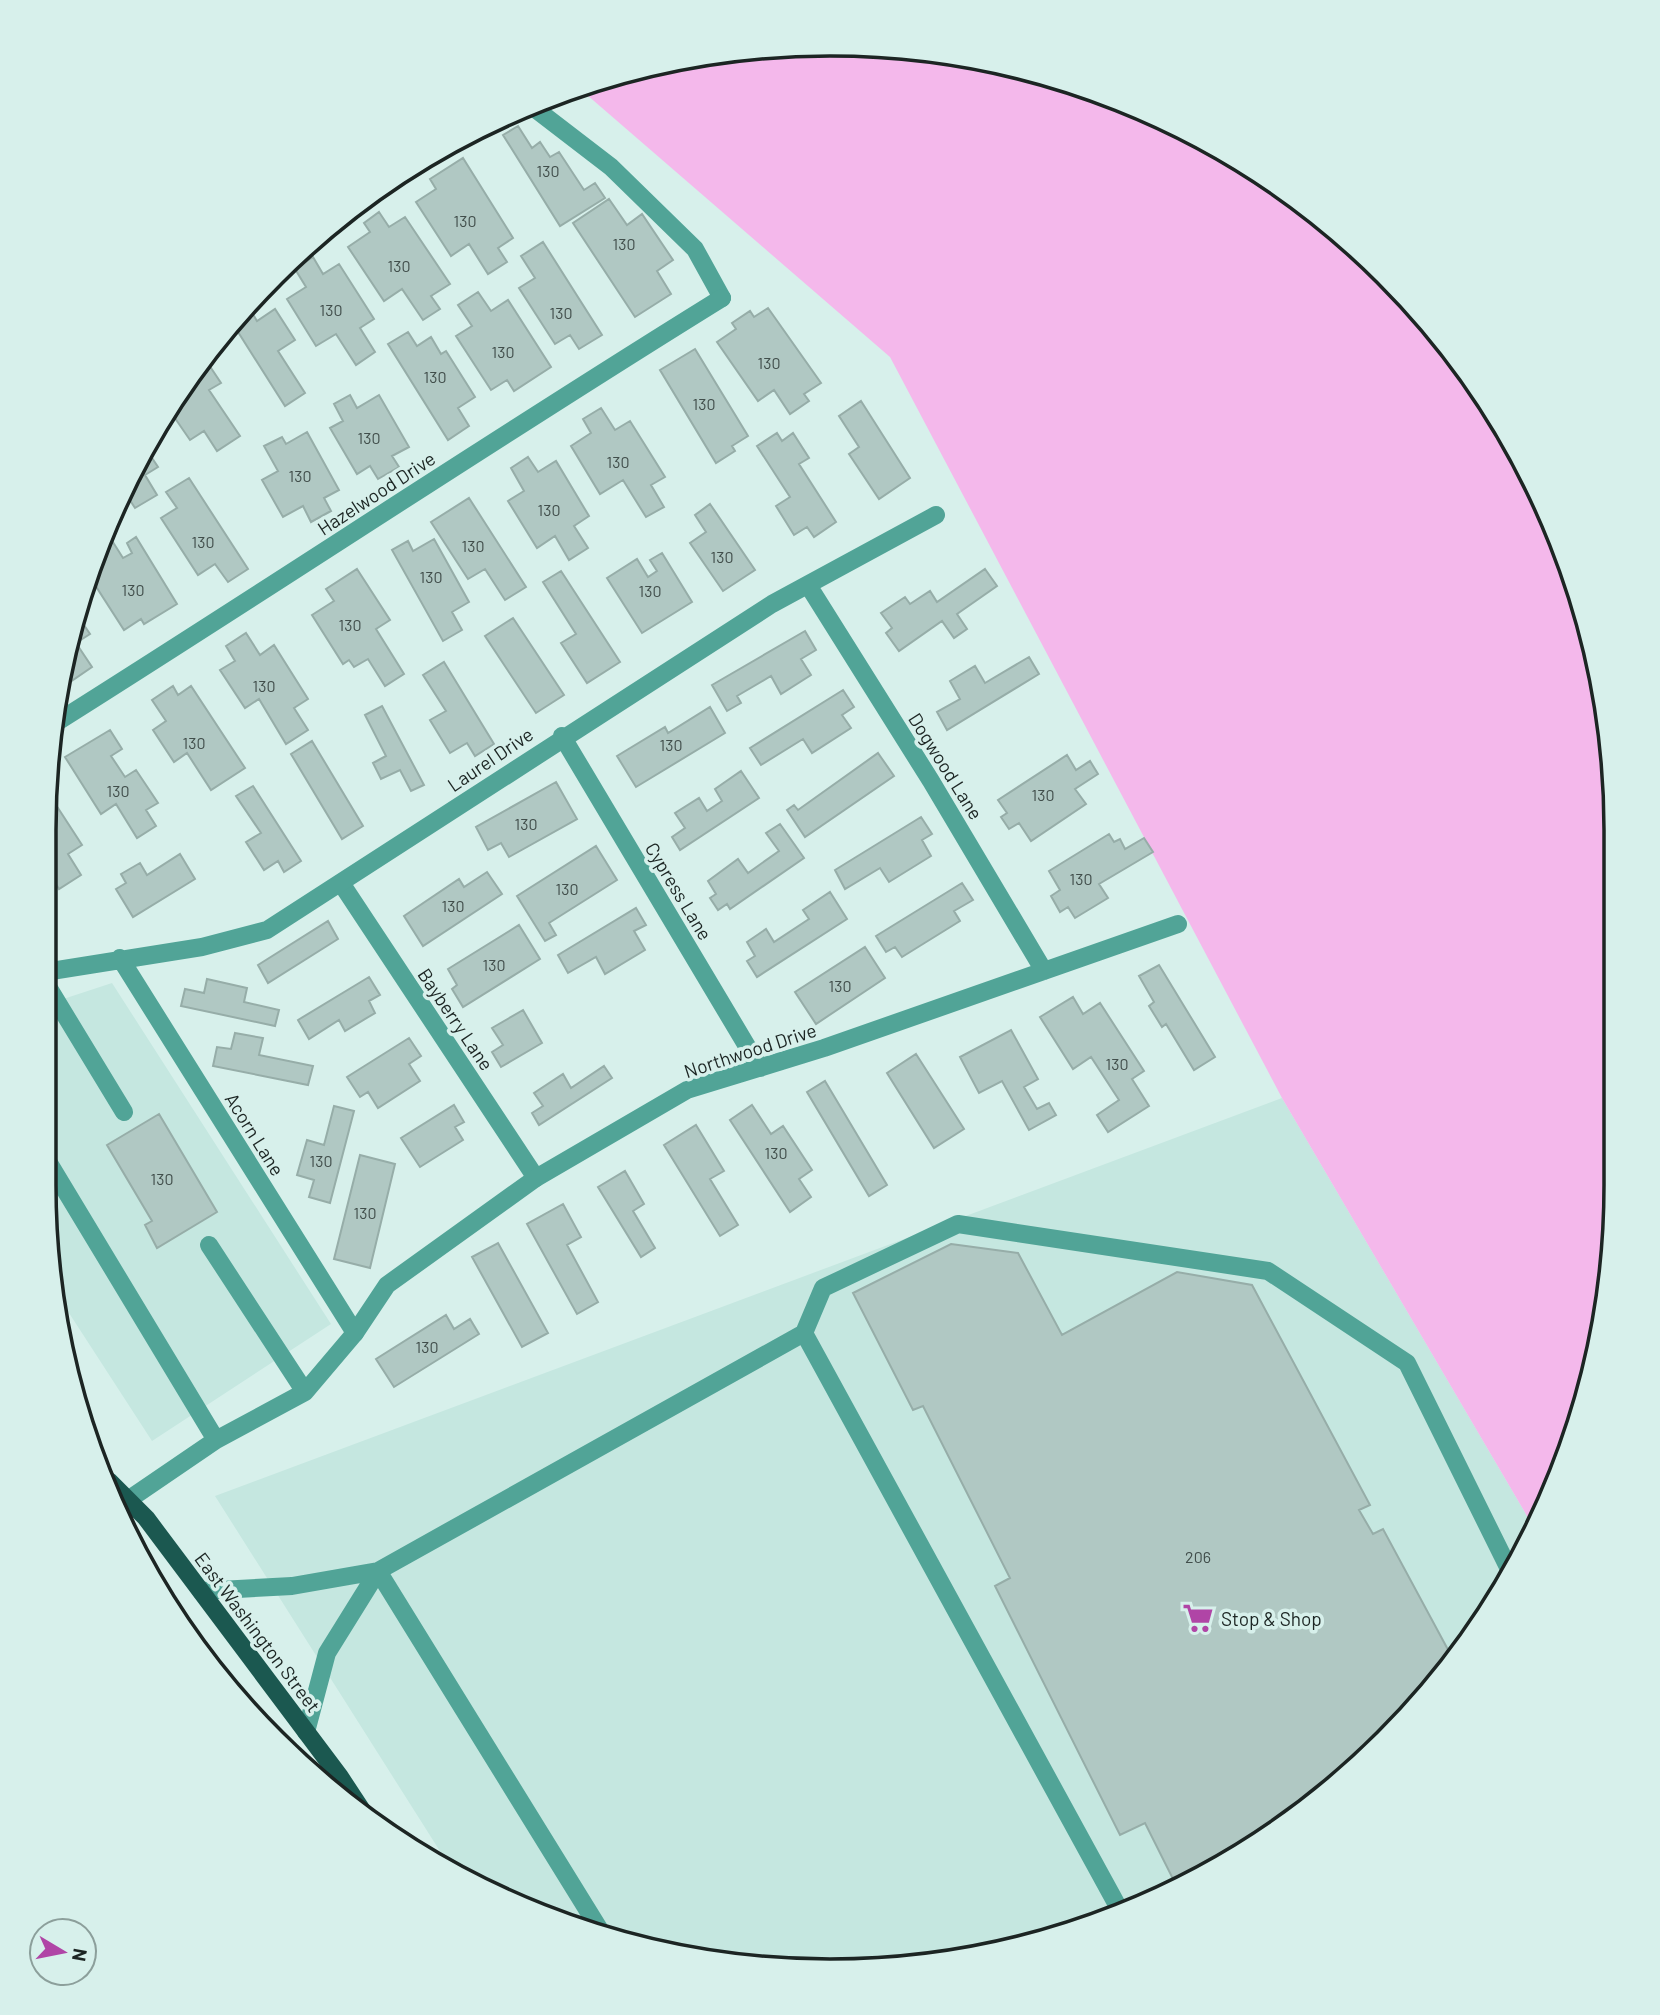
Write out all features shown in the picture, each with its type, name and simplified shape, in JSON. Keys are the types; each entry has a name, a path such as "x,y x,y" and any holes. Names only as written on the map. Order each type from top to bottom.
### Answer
{"main road":[{"name":"East Washington Street","path":"120,1492 146,1518 346,1788"}],"street":[{"name":"Hazelwood Drive","path":"65,717 262,594 510,429 722,298 695,249 611,167 540,113"},
{"name":"Laurel Drive","path":"56,969 202,947 267,929 562,736 772,604 936,515"},
{"name":"Dogwood Lane","path":"807,584 931,781 1044,971"},
{"name":"Cypress Lane","path":"562,736 760,1068"},
{"name":"Bayberry Lane","path":"341,883 536,1178"},
{"name":"Northwood Drive","path":"305,1392 355,1333 387,1285 536,1178 687,1090 760,1068 1178,925"},
{"name":"Acorn Lane","path":"120,958 355,1333"},
{"path":"56,1000 124,1112"},
{"path":"56,1175 216,1440"},
{"path":"201,1591 292,1586 378,1571 804,1334 823,1288 958,1224 1268,1271 1407,1363 1506,1561"},
{"path":"128,1500 216,1440 305,1392 209,1245"},
{"path":"804,1334 1116,1904"},
{"path":"306,1732 327,1653 378,1571"},
{"path":"378,1571 595,1922"}],"shaded area":[{"path":"830,56 881,58 981,71 1079,97 1172,136 1217,160 1260,186 1340,248 1412,320 1444,359 1474,400 1500,443 1545,534 1578,630 1597,729 1604,830 1604,1185 1597,1286 1578,1385 1563,1434 1528,1518 1282,1098 890,357 587,95 679,71 779,58"},
{"path":"112,983 331,1324 152,1441 67,1310 58,1236 56,1185 56,1001"},
{"path":"1282,1098 1528,1518 1474,1615 1412,1695 1340,1767 1260,1829 1172,1879 1126,1900 1030,1933 931,1952 830,1959 729,1952 630,1933 534,1900 442,1854 215,1496"}],"building":[{"path":"518,126 532,148 540,142 550,157 559,152 584,190 595,183 605,198 560,226 503,135"},
{"path":"463,158 513,238 498,248 507,262 488,274 469,244 451,256 416,202 436,189 430,179"},
{"path":"609,199 627,225 642,214 673,260 657,271 671,294 635,317 573,223"},
{"path":"379,212 389,227 405,217 450,284 431,296 440,309 423,320 402,289 384,301 348,247 370,232 364,223"},
{"path":"543,242 602,335 579,349 570,335 555,344 519,288 535,278 521,256"},
{"path":"313,257 323,274 339,264 374,319 360,328 375,352 356,365 336,334 316,346 287,299 306,287 296,271"},
{"path":"478,292 491,311 508,300 551,367 514,391 507,380 491,390 456,336 472,326 458,305"},
{"path":"768,308 821,383 804,394 809,401 790,414 774,390 758,401 717,342 736,329 732,323 750,311 754,317"},
{"path":"275,309 295,340 278,351 305,393 285,406 238,332 253,315 257,321"},
{"path":"408,332 417,346 431,337 441,354 446,351 475,397 458,408 469,426 448,440 388,344"},
{"path":"695,349 748,436 732,446 735,451 716,463 660,370"},
{"path":"210,367 221,383 209,390 240,436 217,451 204,431 190,440 175,418"},
{"path":"350,395 357,408 379,395 409,447 392,456 399,467 378,479 370,466 357,474 330,428 343,421 334,404"},
{"path":"861,401 910,478 879,499 849,454 859,447 839,416"},
{"path":"601,408 615,430 630,421 665,477 651,485 664,507 646,517 623,480 600,494 571,446 591,433 583,419"},
{"path":"307,432 339,490 324,498 331,511 311,522 303,506 283,517 262,480 278,471 264,446 282,437 286,444"},
{"path":"777,433 782,441 793,433 809,458 799,464 836,522 814,537 807,527 794,535 776,506 790,497 757,446"},
{"path":"528,457 538,472 556,461 589,516 574,526 588,548 569,560 555,536 537,548 508,501 524,491 511,468"},
{"path":"152,458 158,467 145,475 157,495 135,508 130,501"},
{"path":"189,478 248,569 228,582 215,564 198,575 161,518 177,508 166,492"},
{"path":"469,498 526,587 505,600 485,569 468,579 431,522"},
{"path":"710,504 755,570 723,591 690,543 706,532 695,515"},
{"path":"136,537 177,604 144,624 141,619 124,630 96,586 112,541 123,558 132,553 127,543"},
{"path":"434,539 469,602 452,612 462,630 443,641 392,550 408,541 413,551"},
{"path":"662,553 692,602 642,633 607,578 637,559 648,577 657,571 650,560"},
{"path":"357,569 390,620 376,629 404,674 385,686 368,659 354,667 349,660 343,664 312,615 334,601 326,589"},
{"path":"985,569 997,586 957,614 967,629 954,638 942,621 899,651 886,633 892,628 881,613 905,597 910,604 930,591 937,602"},
{"path":"561,571 620,662 587,683 561,643 576,634 543,582"},
{"path":"513,618 564,695 536,713 485,636"},
{"path":"84,625 90,634 80,641"},
{"path":"805,631 816,650 801,659 811,675 781,694 771,676 737,696 741,703 727,711 712,685"},
{"path":"246,633 260,655 274,645 308,699 294,708 308,730 286,744 259,699 245,708 220,670 235,661 226,646"},
{"path":"78,646 92,667 71,682"},
{"path":"1029,657 1039,674 947,730 937,712 960,699 950,681 975,666 985,683"},
{"path":"444,662 494,744 475,756 467,743 450,753 430,720 446,711 423,675"},
{"path":"173,686 178,695 191,686 245,768 211,790 187,753 174,762 153,730 166,721 152,700"},
{"path":"843,690 854,707 842,715 851,728 812,753 803,739 761,765 750,748"},
{"path":"382,706 424,785 411,791 400,770 381,779 373,763 386,756 365,715"},
{"path":"710,707 725,733 636,787 617,756 665,727 668,733"},
{"path":"110,730 122,749 111,756 125,777 136,770 158,803 146,810 156,826 137,838 116,804 101,814 65,757"},
{"path":"312,741 363,826 342,839 291,754"},
{"path":"878,753 894,776 805,837 787,810 794,805 798,810"},
{"path":"1067,755 1076,770 1090,761 1098,774 1075,789 1086,804 1031,841 1019,823 1009,829 1001,817 1007,813 998,800"},
{"path":"741,771 759,798 680,850 672,837 685,828 675,813 699,798 707,811 722,801 715,789"},
{"path":"556,782 577,819 509,857 501,843 488,850 476,827"},
{"path":"253,786 301,861 284,872 278,861 264,870 246,842 261,833 236,796"},
{"path":"57,806 82,845 68,854 81,875 59,889 56,884"},
{"path":"921,817 932,834 922,840 931,856 889,882 880,868 845,889 835,870"},
{"path":"780,824 804,858 730,909 727,904 718,910 710,898 716,894 708,881 738,859 748,873 779,851 766,833"},
{"path":"1109,834 1114,842 1120,839 1125,849 1144,838 1153,852 1099,884 1108,898 1075,918 1068,907 1060,912 1051,896 1060,890 1049,871"},
{"path":"596,846 617,880 549,923 556,935 545,941 517,896"},
{"path":"180,854 195,879 133,917 116,889 126,883 121,874 140,863 147,875"},
{"path":"487,872 502,894 423,946 404,916 459,879 464,887"},
{"path":"962,883 973,900 954,911 960,921 902,957 895,947 886,952 876,936"},
{"path":"830,892 847,919 757,977 747,961 755,956 747,942 766,929 774,942 809,919 803,910"},
{"path":"636,908 646,925 634,931 645,950 605,974 596,957 568,973 558,955"},
{"path":"328,921 338,939 268,983 258,965"},
{"path":"519,925 540,959 463,1007 452,989 457,985 448,969"},
{"path":"865,947 885,978 816,1024 795,992"},
{"path":"1159,965 1215,1057 1194,1070 1166,1024 1162,1027 1149,1006 1154,1002 1139,976"},
{"path":"369,977 380,995 369,1001 375,1013 345,1031 339,1020 309,1039 298,1020"},
{"path":"207,979 247,988 244,1002 279,1010 275,1026 181,1006 185,989 204,993"},
{"path":"1073,997 1083,1014 1100,1003 1144,1071 1132,1079 1149,1106 1108,1132 1097,1115 1119,1100 1091,1057 1073,1069 1040,1017"},
{"path":"523,1010 542,1043 501,1067 492,1052 503,1045 492,1028"},
{"path":"1011,1030 1038,1079 1024,1087 1037,1109 1049,1103 1056,1115 1029,1130 1002,1081 979,1093 960,1057"},
{"path":"235,1033 263,1038 259,1055 313,1066 308,1085 213,1066 217,1047 231,1049"},
{"path":"409,1038 421,1056 409,1064 420,1081 378,1108 368,1092 360,1097 347,1077"},
{"path":"916,1054 964,1129 934,1148 887,1073"},
{"path":"604,1066 612,1078 539,1125 532,1113 543,1106 534,1093 563,1074 571,1088"},
{"path":"825,1081 887,1185 869,1196 807,1092"},
{"path":"454,1105 464,1122 455,1127 463,1140 420,1167 401,1138"},
{"path":"752,1105 771,1134 783,1126 812,1170 799,1179 811,1197 790,1212 730,1120"},
{"path":"334,1106 354,1111 330,1203 309,1197 314,1180 297,1175 307,1140 324,1145"},
{"path":"159,1114 217,1212 157,1248 145,1225 152,1221 107,1145"},
{"path":"696,1125 724,1171 710,1179 738,1225 720,1236 664,1145"},
{"path":"360,1155 395,1164 370,1268 334,1259"},
{"path":"625,1171 644,1204 633,1211 655,1248 641,1257 598,1187"},
{"path":"563,1204 581,1237 567,1245 598,1302 577,1314 527,1224"},
{"path":"498,1243 548,1333 522,1347 472,1257"},
{"path":"951,1244 1018,1253 1062,1335 1177,1272 1252,1285 1370,1505 1359,1510 1373,1534 1383,1529 1448,1650 1412,1695 1340,1767 1260,1829 1173,1879 1145,1823 1120,1835 995,1586 1010,1578 923,1406 913,1410 853,1293"},
{"path":"446,1315 454,1329 470,1319 479,1334 394,1387 376,1359"}],"place":[{"name":"Stop & Shop","path":"1198,1618"}]}
